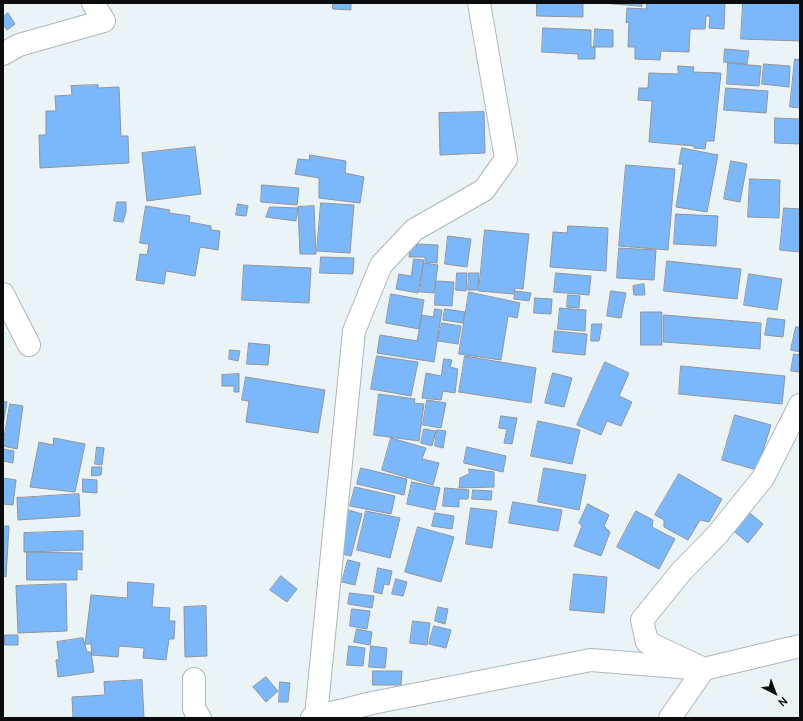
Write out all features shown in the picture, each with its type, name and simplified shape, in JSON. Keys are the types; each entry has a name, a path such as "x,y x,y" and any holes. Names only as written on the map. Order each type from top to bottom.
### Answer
{"street":[{"path":"3,54 19,45 104,21 93,3"},
{"path":"479,3 506,159 484,190 414,230 381,264 354,331 314,717 591,660 704,669 800,646"},
{"path":"3,294 29,345"},
{"path":"704,669 647,642 642,620 681,572 716,535 763,478 800,405"},
{"path":"670,718 704,669"},
{"path":"194,679 194,709 200,718"}],"building":[{"path":"333,3 351,3 351,10 333,9"},
{"path":"537,3 583,3 583,17 537,16"},
{"path":"603,3 642,3 642,6"},
{"path":"647,3 725,3 724,29 709,28 710,16 706,16 705,29 690,29 689,52 661,51 660,60 635,59 635,47 628,47 629,22 626,23 627,8 646,9"},
{"path":"743,3 800,3 800,41 741,39"},
{"path":"8,13 15,24 7,30 3,24 3,17"},
{"path":"543,28 591,30 591,47 595,47 595,59 578,59 578,54 542,52"},
{"path":"595,29 613,30 613,47 594,47"},
{"path":"725,49 749,51 747,64 724,62"},
{"path":"795,59 800,60 800,108 790,107"},
{"path":"728,63 761,66 759,86 727,84"},
{"path":"764,64 790,66 789,87 762,84"},
{"path":"678,66 694,67 693,72 721,73 714,141 706,141 705,149 694,148 694,146 649,142 652,101 638,100 639,88 648,88 649,73 678,74"},
{"path":"98,85 98,88 119,87 121,136 128,136 129,163 40,168 39,135 46,135 46,111 56,111 55,96 72,95 71,86"},
{"path":"726,88 768,91 766,113 724,110"},
{"path":"484,112 485,153 440,155 439,113"},
{"path":"775,118 800,119 800,144 775,143"},
{"path":"195,147 201,194 147,201 142,153"},
{"path":"682,148 718,155 707,212 676,207 683,164 679,164"},
{"path":"310,155 346,161 345,173 364,177 360,203 319,198 319,178 295,174 298,159 309,160"},
{"path":"731,161 747,164 740,202 724,199"},
{"path":"626,165 675,169 668,250 619,246"},
{"path":"750,179 780,180 779,218 748,217"},
{"path":"262,185 299,188 297,205 261,202"},
{"path":"117,202 126,202 126,212 123,222 114,221"},
{"path":"321,203 354,205 350,253 317,251"},
{"path":"238,204 248,206 246,216 236,215"},
{"path":"146,206 170,210 169,213 190,216 189,222 211,226 211,230 220,231 218,250 200,247 195,276 166,271 164,284 136,280 140,254 147,255 149,244 140,243"},
{"path":"314,206 316,254 300,254 298,207"},
{"path":"270,207 298,208 296,221 266,217"},
{"path":"784,208 800,209 800,252 780,250"},
{"path":"676,214 718,216 716,246 674,244"},
{"path":"568,226 608,228 606,271 550,267 553,232 567,233"},
{"path":"485,230 529,234 523,289 515,288 514,294 479,291"},
{"path":"448,236 471,239 467,267 445,264"},
{"path":"417,244 438,245 437,263 425,262 425,257 409,257 410,247 416,247"},
{"path":"619,248 656,250 654,280 617,278"},
{"path":"321,257 354,258 353,274 320,273"},
{"path":"414,259 424,260 418,293 396,289 399,274 411,276"},
{"path":"667,261 741,269 737,299 664,291"},
{"path":"424,263 438,265 434,293 420,292"},
{"path":"244,265 311,268 309,303 242,300"},
{"path":"457,273 467,273 466,291 456,290"},
{"path":"469,273 479,273 478,290 468,290"},
{"path":"556,273 591,276 589,295 554,292"},
{"path":"749,274 782,279 777,310 744,305"},
{"path":"436,281 454,282 452,306 435,305"},
{"path":"644,284 645,295 634,295 633,286"},
{"path":"516,291 531,293 529,301 514,299"},
{"path":"611,291 626,293 621,318 607,316"},
{"path":"469,292 520,303 517,318 508,316 501,360 459,354"},
{"path":"391,294 424,300 419,329 386,323"},
{"path":"568,295 580,296 579,308 567,307"},
{"path":"535,298 552,299 551,314 534,313"},
{"path":"560,308 586,310 585,331 558,329"},
{"path":"435,309 442,310 434,362 377,353 380,335 417,341 422,315 433,317"},
{"path":"445,309 465,312 463,323 443,320"},
{"path":"641,312 662,312 662,345 641,345"},
{"path":"664,315 761,323 760,349 664,342"},
{"path":"768,318 785,320 783,337 765,335"},
{"path":"442,323 461,326 458,344 438,341"},
{"path":"592,324 602,324 599,341 591,341"},
{"path":"796,327 800,327 800,352 791,350"},
{"path":"555,331 587,334 585,355 553,352"},
{"path":"249,343 270,345 268,365 247,364"},
{"path":"230,350 240,351 238,361 229,359"},
{"path":"794,354 800,355 800,372 791,371"},
{"path":"377,356 418,362 411,396 371,389"},
{"path":"465,356 536,368 531,403 459,392"},
{"path":"444,359 452,360 450,367 458,369 455,393 443,391 441,400 422,398 426,373 441,376"},
{"path":"605,362 629,373 619,396 632,402 621,426 607,421 601,435 577,425"},
{"path":"681,366 785,376 782,404 679,394"},
{"path":"553,373 572,378 564,407 545,403"},
{"path":"239,374 239,392 234,392 234,386 222,386 222,375"},
{"path":"246,377 325,390 318,433 246,422 249,401 242,400"},
{"path":"379,394 415,399 414,403 424,404 419,441 374,435"},
{"path":"427,400 446,403 441,428 423,425"},
{"path":"3,401 7,402 3,425"},
{"path":"10,404 23,406 17,449 3,446"},
{"path":"735,415 771,425 757,470 722,460"},
{"path":"501,416 517,418 512,444 504,443 507,429 499,428"},
{"path":"538,421 580,430 572,464 531,456"},
{"path":"424,429 436,431 432,446 421,443"},
{"path":"437,430 446,431 443,448 435,446"},
{"path":"54,438 85,444 75,492 30,487 39,442 53,445"},
{"path":"391,438 426,448 422,459 439,463 433,485 382,470"},
{"path":"97,447 104,448 102,465 95,464"},
{"path":"467,447 506,456 503,472 464,463"},
{"path":"3,449 14,451 13,463 3,461"},
{"path":"92,467 102,467 101,475 92,476"},
{"path":"361,468 407,479 404,495 357,484"},
{"path":"544,468 586,475 579,510 538,502"},
{"path":"469,469 494,472 494,487 459,488 460,478 469,474"},
{"path":"679,474 722,499 709,522 700,520 688,540 664,527 664,520 655,515"},
{"path":"3,478 16,480 13,505 3,504"},
{"path":"83,479 97,480 97,493 83,492"},
{"path":"412,482 440,488 435,510 407,504"},
{"path":"355,487 395,496 391,514 350,506"},
{"path":"445,488 469,490 468,499 459,499 459,507 443,506"},
{"path":"473,490 492,491 491,500 472,499"},
{"path":"79,494 80,516 18,520 17,498"},
{"path":"513,502 562,510 558,531 509,523"},
{"path":"588,504 609,515 604,526 610,532 601,556 574,546 582,526 579,523"},
{"path":"471,508 497,511 492,548 466,544"},
{"path":"745,509 763,524 748,543 729,527"},
{"path":"349,510 362,514 351,556 338,553"},
{"path":"366,511 400,518 390,558 357,550"},
{"path":"636,511 653,520 652,527 675,539 659,569 617,547"},
{"path":"435,513 454,516 452,529 432,526"},
{"path":"3,526 9,526 6,577 3,576"},
{"path":"418,527 454,537 441,582 405,572"},
{"path":"83,531 83,550 24,552 24,533"},
{"path":"27,552 82,553 82,570 77,569 77,580 27,580"},
{"path":"348,560 360,563 355,585 342,582"},
{"path":"378,568 392,571 389,585 384,584 382,594 374,592"},
{"path":"574,574 607,577 604,613 570,610"},
{"path":"281,576 297,589 287,602 270,590"},
{"path":"396,579 407,582 403,596 392,594"},
{"path":"128,582 154,584 152,607 170,608 169,621 175,621 174,639 169,639 166,660 143,658 144,648 119,646 118,657 92,655 91,644 85,644 91,595 127,598"},
{"path":"66,584 67,631 18,633 16,586"},
{"path":"350,593 374,596 372,608 348,604"},
{"path":"206,606 207,656 185,657 184,607"},
{"path":"438,607 448,609 445,624 435,621"},
{"path":"352,609 370,611 367,629 350,626"},
{"path":"413,621 430,623 427,645 410,643"},
{"path":"434,626 451,630 446,648 429,644"},
{"path":"357,629 372,632 370,645 354,642"},
{"path":"5,635 18,635 18,645 5,645"},
{"path":"83,638 87,652 91,652 94,672 58,677 56,660 59,659 57,642"},
{"path":"349,646 365,648 363,666 347,665"},
{"path":"371,646 387,648 385,668 369,667"},
{"path":"373,671 402,671 401,685 373,685"},
{"path":"266,677 278,691 266,702 253,687"},
{"path":"142,680 144,718 73,718 72,697 105,695 104,682"},
{"path":"280,682 290,683 288,702 279,702"}]}
